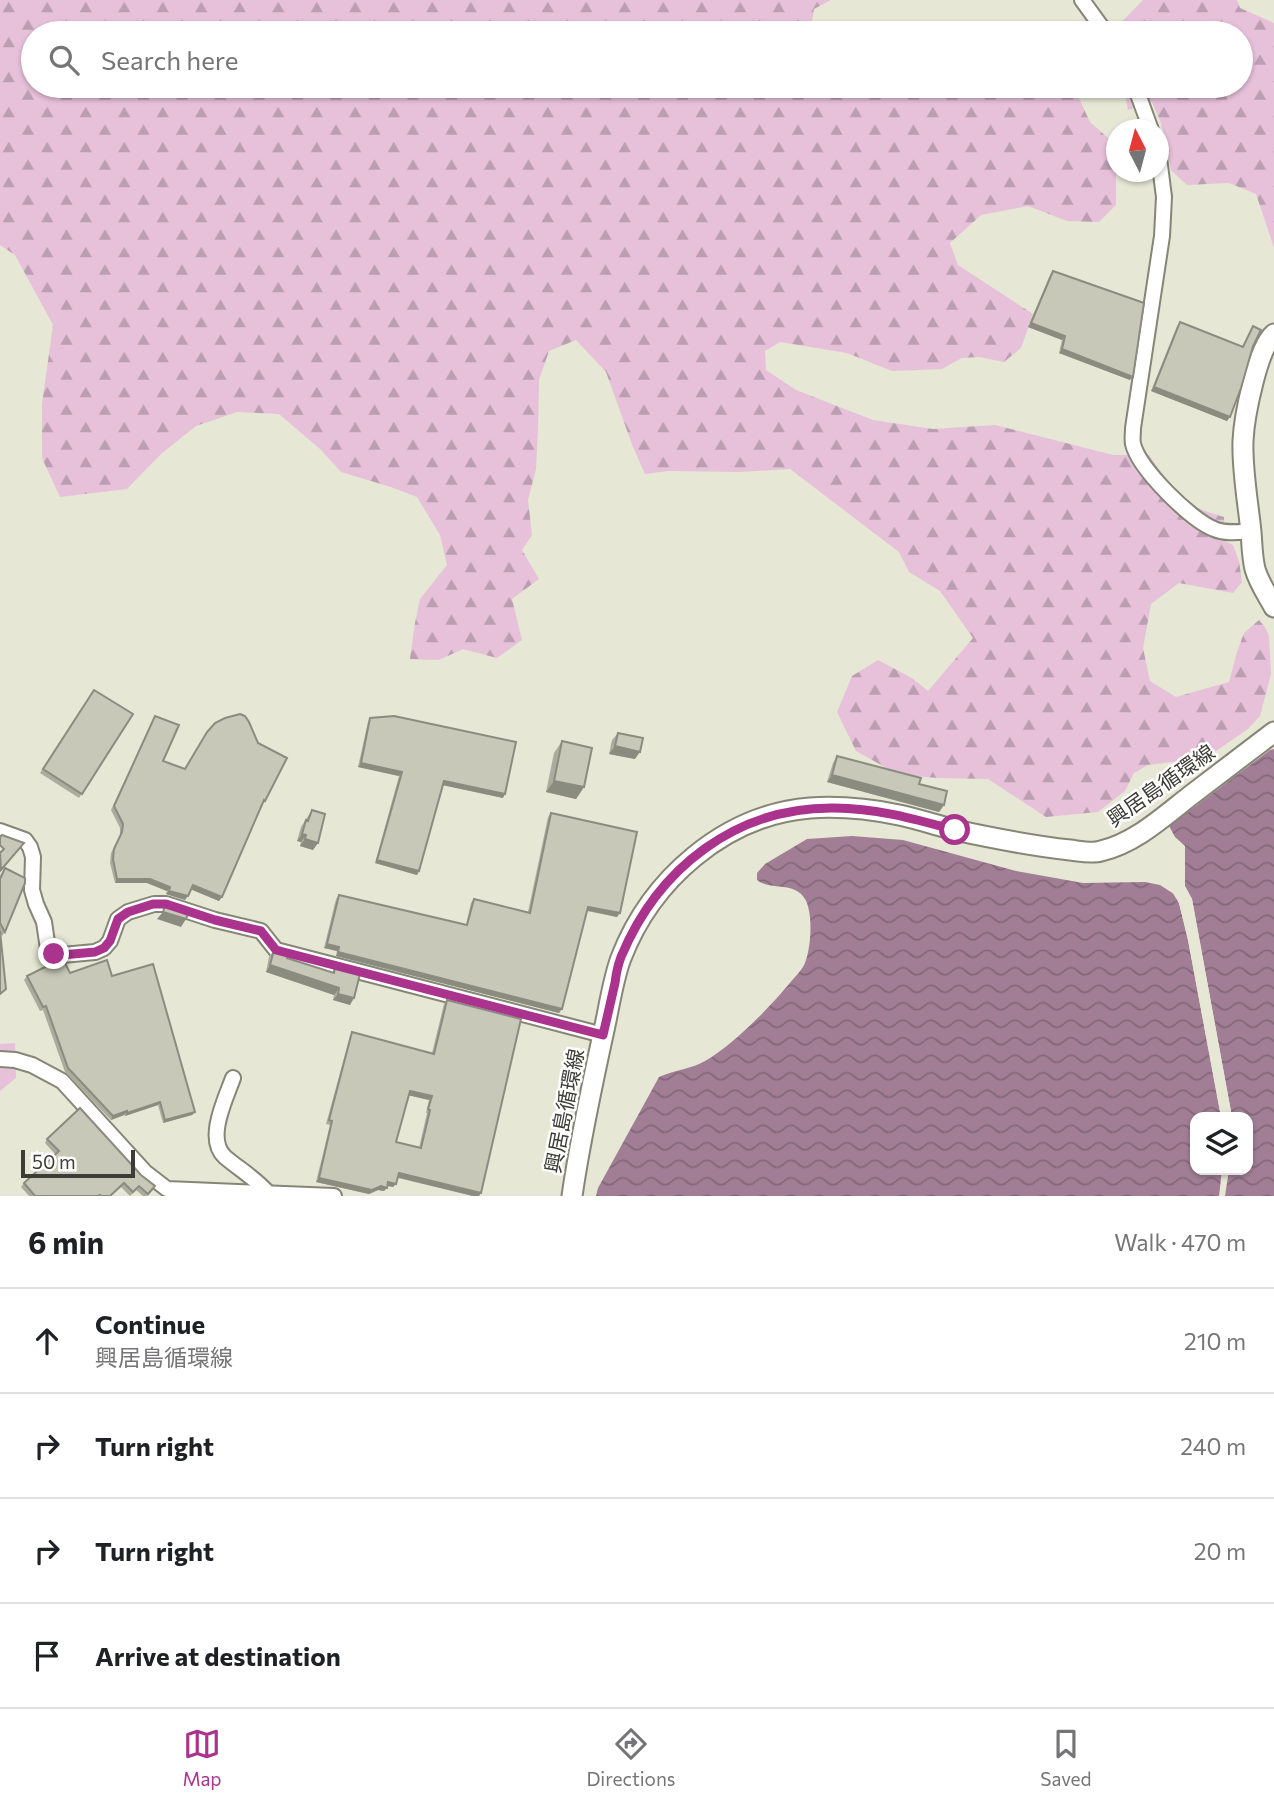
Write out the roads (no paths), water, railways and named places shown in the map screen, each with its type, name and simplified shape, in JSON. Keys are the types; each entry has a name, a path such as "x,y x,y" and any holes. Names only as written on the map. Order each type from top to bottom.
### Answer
{"main road":[{"path":"1274,334 1260,360 1251,389 1243,440 1254,565 1274,607"},
{"name":"興居島循環線","path":"572,1196 591,1087 620,960 649,905 680,868 709,845 730,833 787,811 837,807 900,815 955,830 1058,849 1098,852 1123,844 1153,825 1274,732"}],"street":[{"path":"1082,0 1098,21"},
{"path":"1139,98 1147,119"},
{"path":"1162,182 1162,236 1133,443 1140,460 1154,479 1198,520 1215,530 1231,533 1251,531"},
{"path":"0,831 25,840 30,847 33,857 32,890 44,922 48,949 54,954 95,952 104,948 110,941 118,919 128,912 153,904 166,904 261,931 276,950 603,1035"},
{"path":"0,1059 32,1065 62,1081 145,1172 167,1189 334,1196"},
{"path":"233,1077 219,1115 216,1141 221,1154 268,1193"}],"water":[{"path":"1274,749 1274,1196 1225,1196 1228,1175 1253,1175 1253,1112 1231,1112 1192,899 1185,886 1185,846 1175,837 1169,826"},
{"path":"852,836 903,840 1016,871 1083,883 1145,882 1160,885 1174,894 1179,903 1188,940 1220,1112 1190,1112 1190,1175 1221,1175 1219,1196 596,1196 659,1077 700,1064 727,1046 761,1015 803,967 810,933 810,914 805,899 795,890 757,880 757,873 765,864 807,839"}]}
